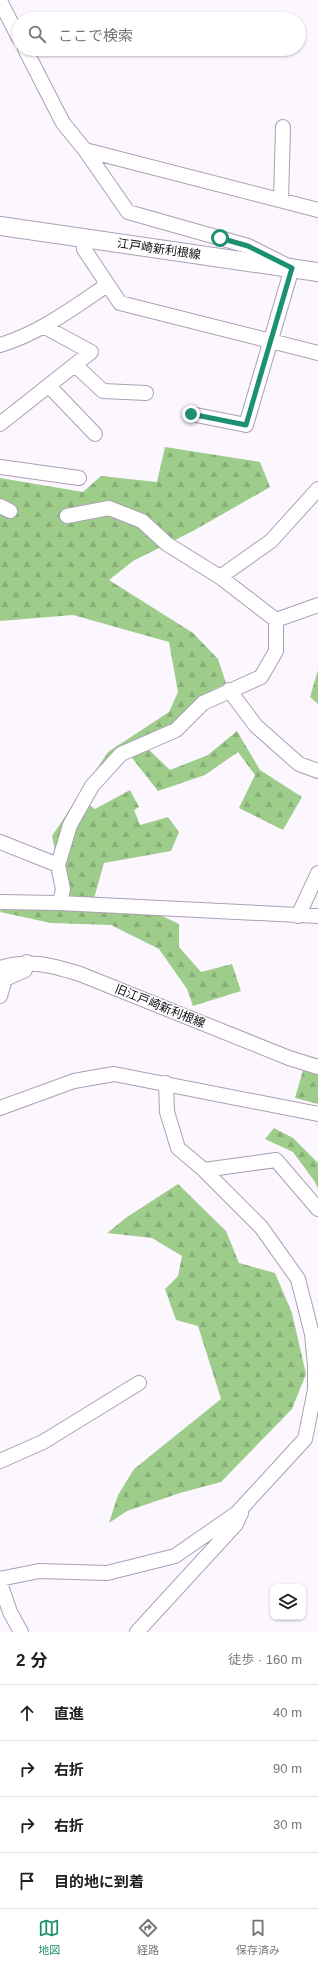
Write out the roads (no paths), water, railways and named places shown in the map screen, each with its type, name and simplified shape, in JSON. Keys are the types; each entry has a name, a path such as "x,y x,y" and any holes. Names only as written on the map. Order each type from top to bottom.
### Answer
{"main road":[{"name":"江戸崎新利根線","path":"0,226 318,272"}],"street":[{"path":"0,1 12,24"},
{"path":"29,56 63,123 85,150 128,212 248,246 292,268 246,425 191,414"},
{"path":"281,200 284,127"},
{"path":"85,150 318,210"},
{"path":"83,238 84,249 120,303 318,353"},
{"path":"0,345 19,339 45,327 107,285"},
{"path":"0,424 91,352 45,327"},
{"path":"75,365 103,391 146,393"},
{"path":"49,386 95,434"},
{"path":"0,467 79,478"},
{"path":"220,578 271,541 318,489"},
{"path":"67,516 109,508 142,521 166,544 220,578 276,620"},
{"path":"276,620 318,605"},
{"path":"60,903 63,889 58,865 70,825 92,786 121,754 176,730 204,703 229,690 261,677 276,651 276,620"},
{"path":"229,690 256,726 299,764 318,771"},
{"path":"0,842 58,865"},
{"path":"298,916 318,873"},
{"path":"0,902 60,903 318,916"},
{"path":"0,996 5,979 25,970 26,962"},
{"name":"旧江戸崎新利根線","path":"0,968 26,962 40,963 80,974 289,1058 318,1067"},
{"path":"0,1108 74,1081 114,1074 318,1114"},
{"path":"166,1083 167,1112 178,1148 204,1170 261,1227 298,1279 312,1334 316,1365 315,1390 305,1439"},
{"path":"204,1170 276,1160 318,1209"},
{"path":"0,1461 43,1442 139,1383"},
{"path":"0,1579 39,1571 107,1573 175,1556 237,1513 305,1439 318,1430"},
{"path":"137,1632 236,1524 243,1507"},
{"path":"0,1583 10,1612 21,1632"}]}
